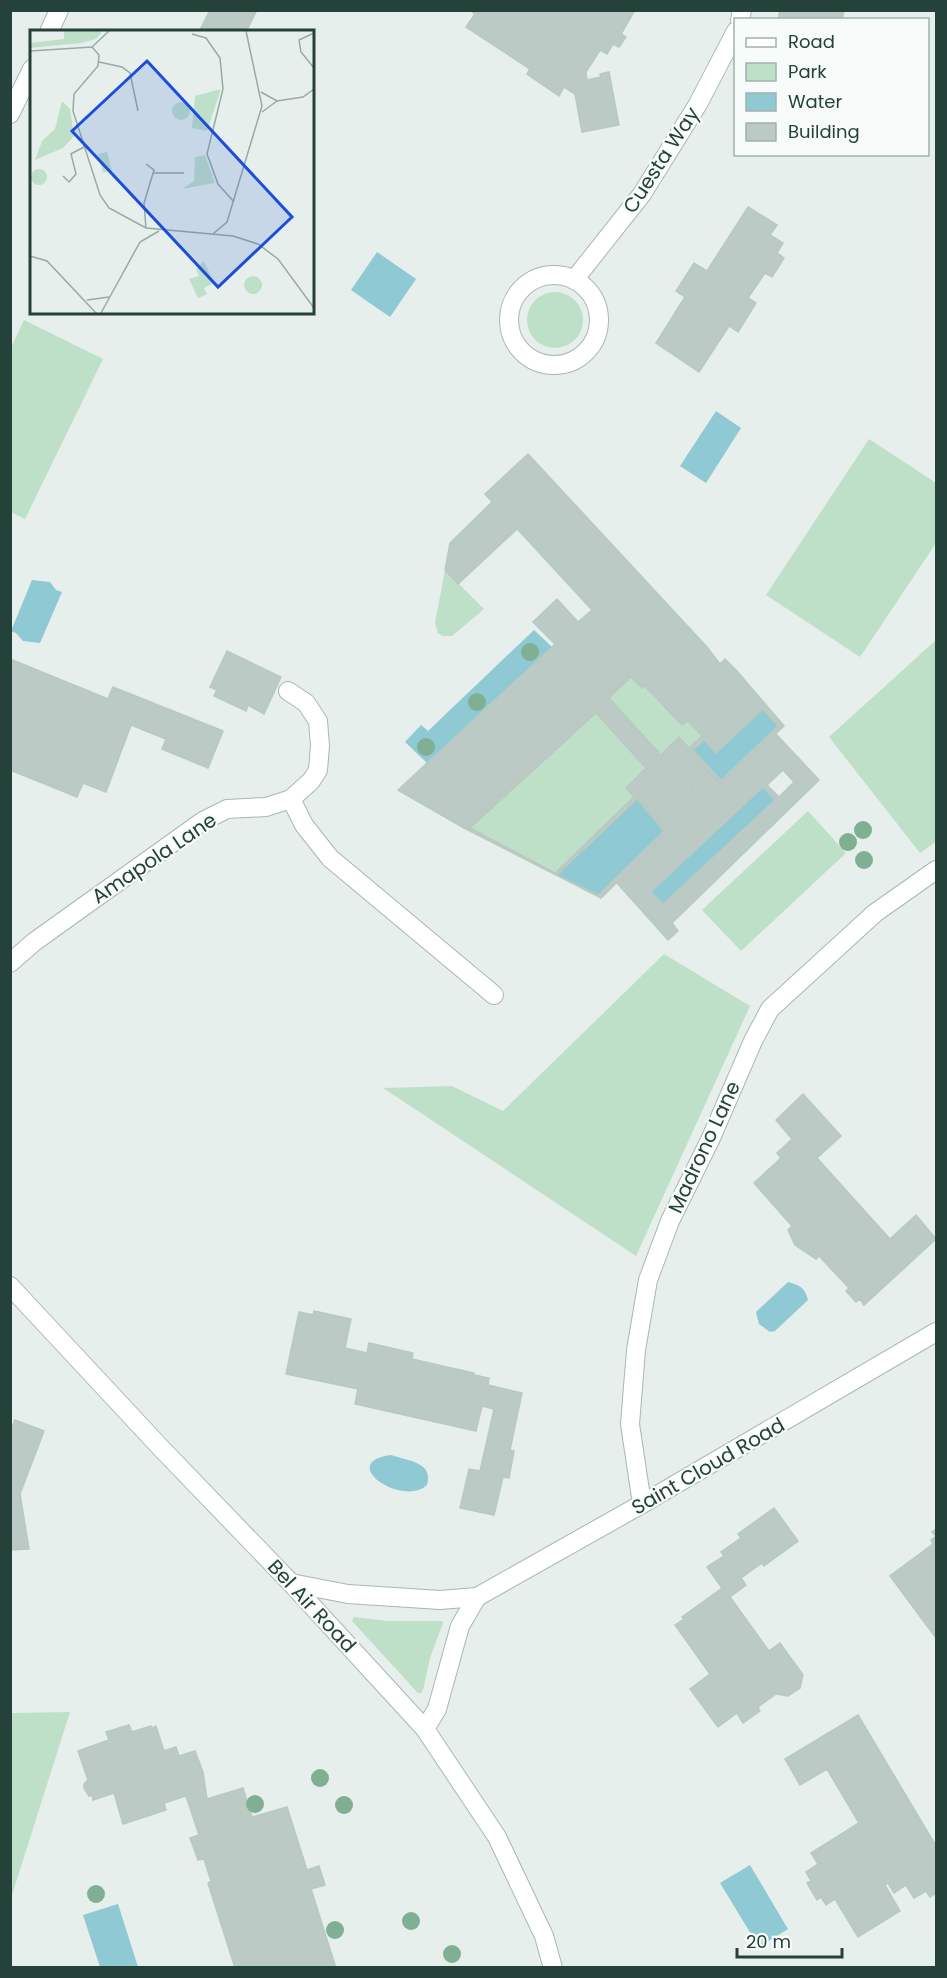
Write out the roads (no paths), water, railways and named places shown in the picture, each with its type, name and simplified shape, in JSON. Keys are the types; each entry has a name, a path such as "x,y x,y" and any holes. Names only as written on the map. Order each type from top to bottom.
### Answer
{"street":[{"path":"50,30 59,10"},
{"name":"Cuesta Way","path":"574,280 642,194 698,104 734,33"},
{"path":"10,114 30,73"},
{"path":"545,276 560,276 574,280 595,302 599,317 597,333 591,347 580,357 566,364 550,365 535,362 515,344 510,333 509,318 512,304 520,291 531,281 545,276"},
{"name":"Amapola Lane","path":"10,963 34,942 203,821 227,809 266,807 291,799 311,781 318,770 320,746 318,721 306,703 288,691"},
{"path":"291,799 304,825 330,858 494,995"},
{"name":"Madrono Lane","path":"642,1504 630,1424 636,1350 648,1280 670,1221 711,1138 753,1041 770,1009 875,913 936,870"},
{"name":"Bel Air Road","path":"10,1286 291,1583 425,1729 497,1837 544,1936 553,1968"},
{"name":"Saint Cloud Road","path":"291,1583 348,1594 440,1600 477,1597 642,1504 936,1332"},
{"path":"425,1729 437,1709 460,1626 477,1597"}],"water":[{"path":"377,252 416,279 390,317 351,290"},
{"path":"716,411 741,428 706,483 680,466"},
{"path":"32,580 50,582 56,590 62,592 40,643 23,641 11,631"},
{"path":"534,630 552,647 427,763 405,742 421,725 428,731"},
{"path":"763,709 778,726 721,780 693,750 704,740 716,753"},
{"path":"763,787 775,800 663,904 651,892"},
{"path":"637,799 664,831 598,895 557,875"},
{"path":"788,1282 801,1288 808,1300 775,1331 770,1332 759,1324 756,1312"},
{"path":"391,1455 423,1467 427,1471 427,1485 416,1491 403,1491 379,1481 372,1474 370,1466 376,1459"},
{"path":"750,1865 788,1929 759,1947 720,1883"},
{"path":"118,1904 138,1967 100,1967 83,1915"}]}
